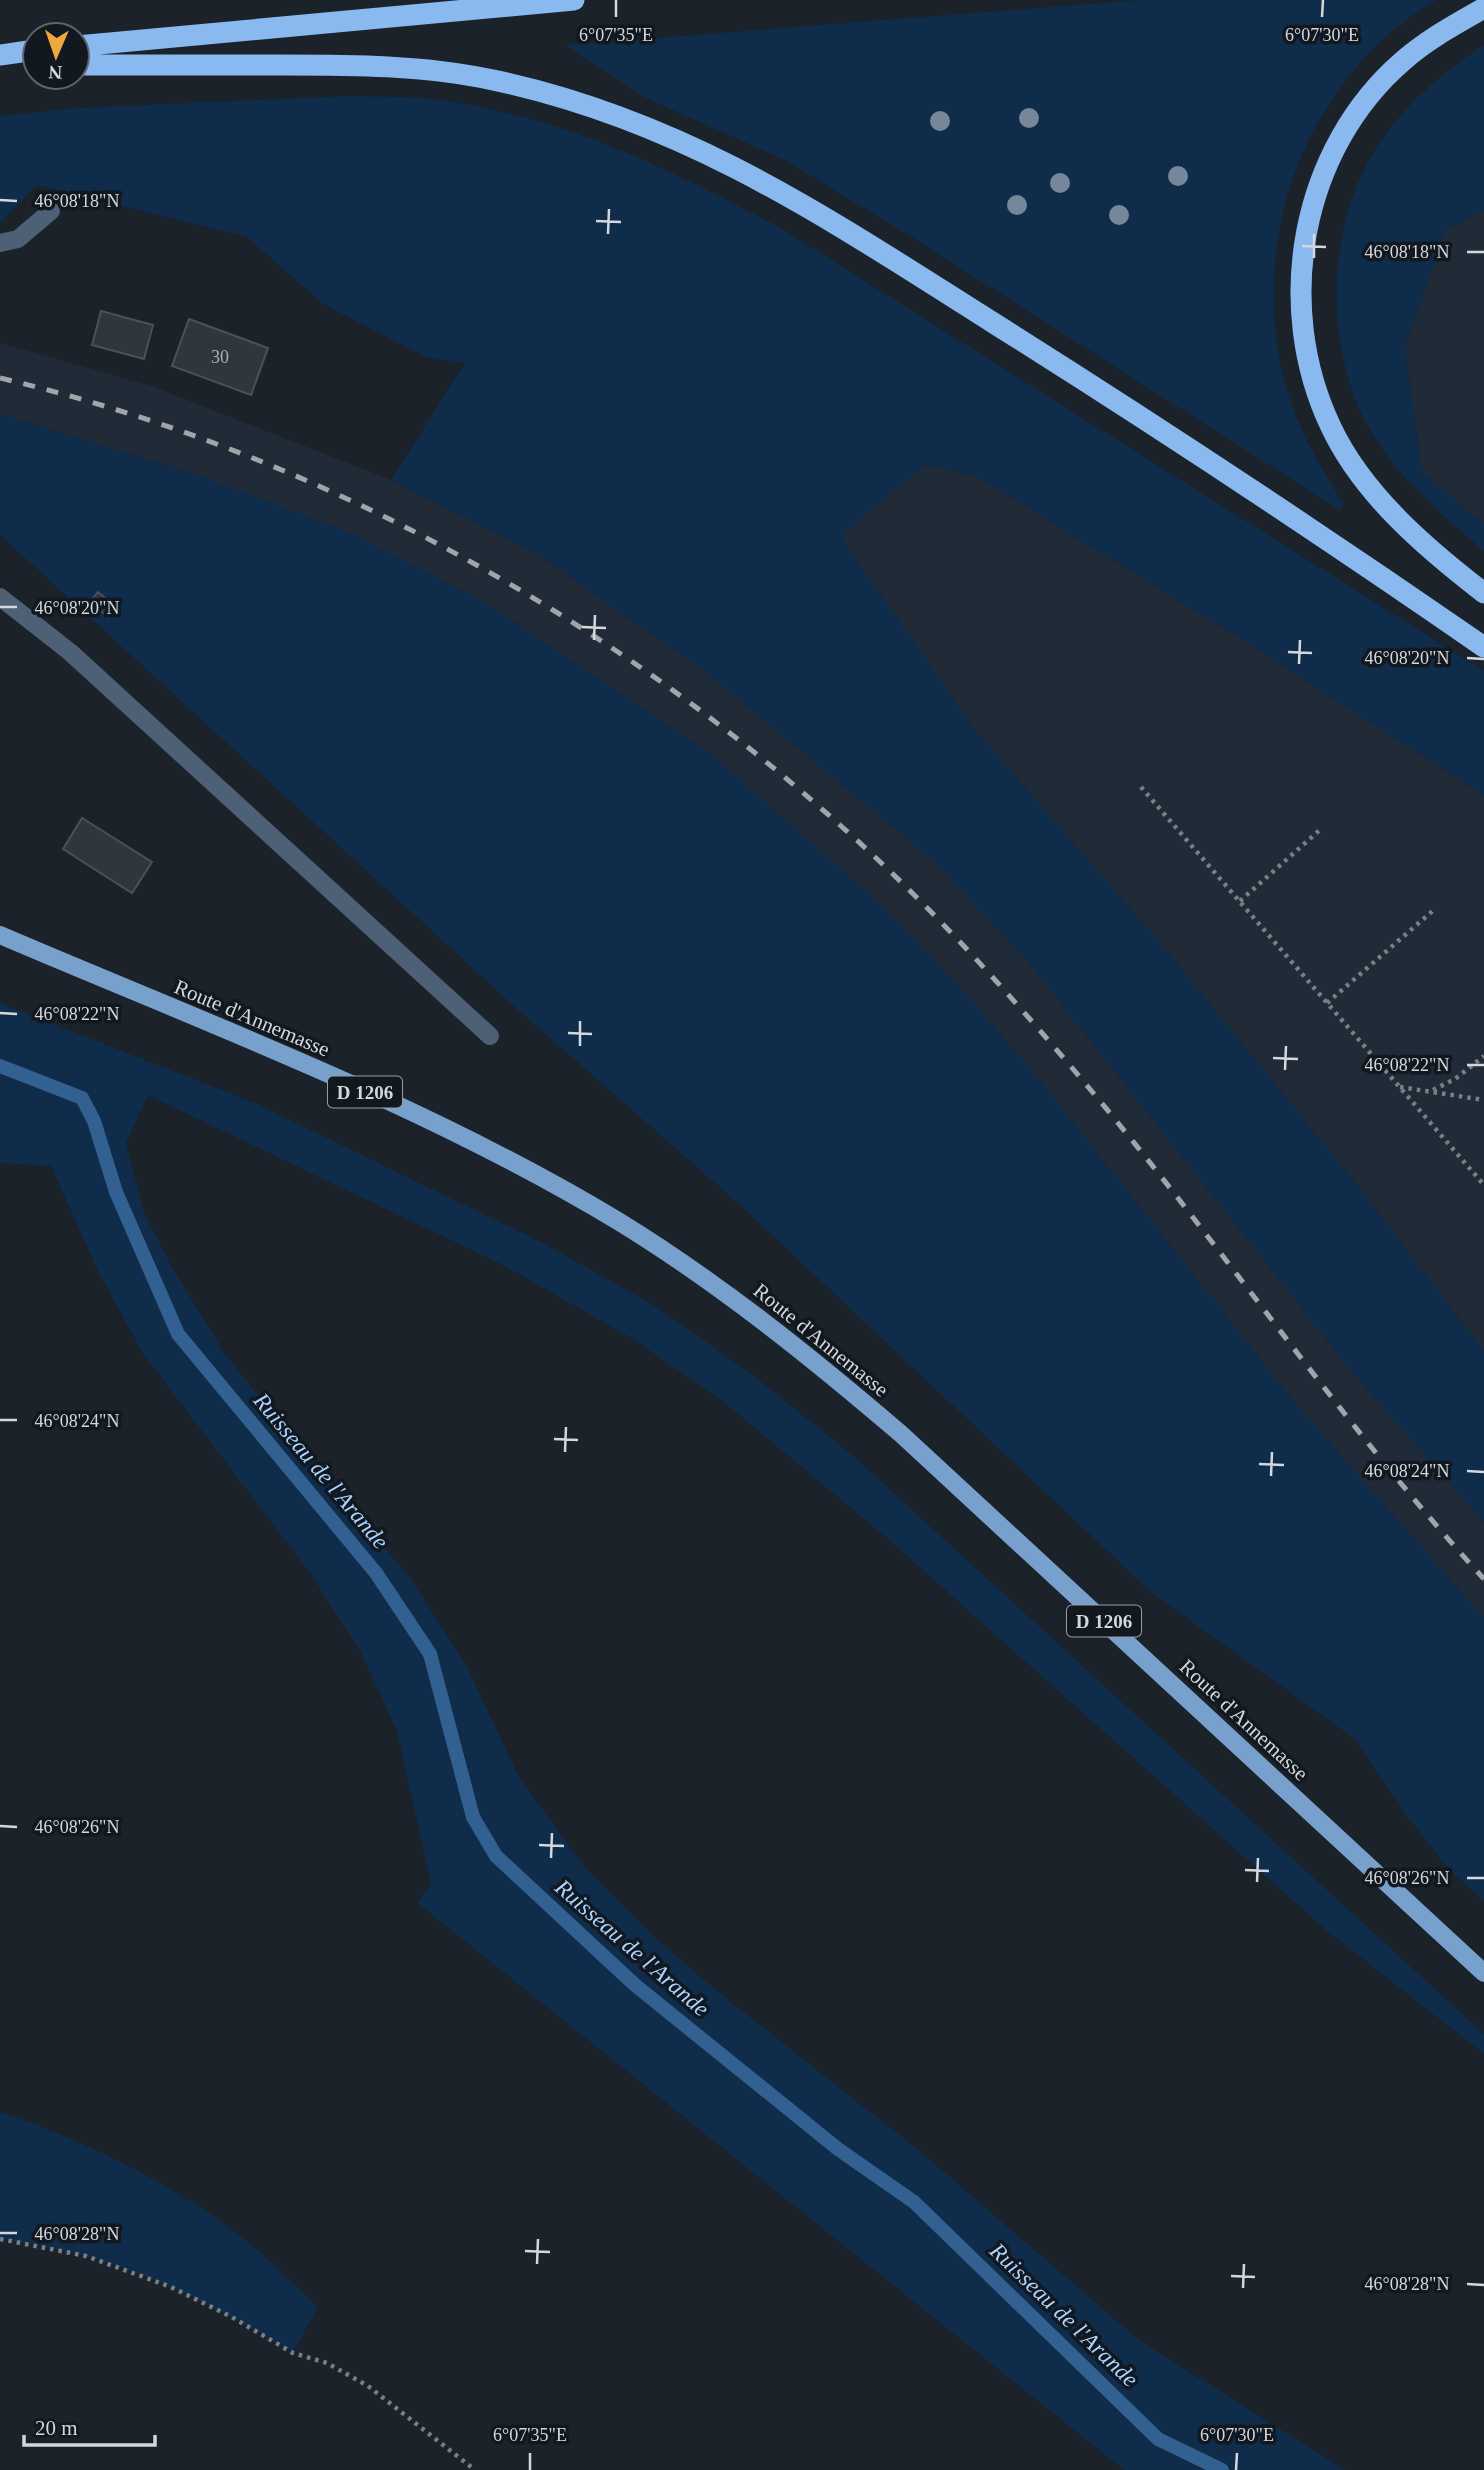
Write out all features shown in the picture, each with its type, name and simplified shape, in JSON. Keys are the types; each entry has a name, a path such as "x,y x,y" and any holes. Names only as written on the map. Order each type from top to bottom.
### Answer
{"highway":[{"path":"91,45 574,0"},
{"path":"1484,8 1441,32 1403,60 1351,119 1334,148 1308,225 1298,303 1304,348 1315,390 1331,429 1353,464 1383,501 1433,554 1484,593"},
{"path":"0,55 21,52"},
{"path":"0,65 21,65"},
{"path":"91,65 329,65 449,72 490,79 576,101 698,147 775,188 869,244 1125,405 1316,531 1484,647"}],"main road":[{"name":"Route d'Annemasse","path":"0,935 454,1132 619,1222 713,1283 810,1356 901,1434 1484,1973"}],"street":[{"path":"0,243 18,239 51,211"},
{"path":"0,597 70,652 490,1036"}],"path":[{"path":"1142,787 1484,1185"},
{"path":"1240,901 1322,828"},
{"path":"1327,1003 1436,908"},
{"path":"1430,1091 1450,1083 1484,1056"},
{"path":"1399,1087 1484,1100"},
{"path":"0,2239 86,2256 171,2287 230,2316 293,2353 327,2363 368,2386 475,2470"}],"shaded area":[{"path":"1140,0 1437,0 1392,32 1354,70 1323,114 1299,162 1283,213 1275,267 1275,321 1283,375 1308,442 1344,504 1340,510 918,241 785,160 646,98 565,45"},
{"path":"1484,45 1484,210 1446,230 1405,347 1422,472 1484,524 1484,551 1404,477 1366,423 1352,391 1343,357 1337,284 1340,247 1348,211 1360,178 1377,147 1399,117 1425,90"},
{"path":"348,96 423,98 517,115 607,145 694,183 779,227 1484,671 1484,796 1262,652 976,476 926,464 841,536 972,726 1166,950 1363,1192 1484,1351 1484,1522 1352,1372 1029,963 936,863 707,673 537,554 391,480 465,363 426,357 323,304 247,237 37,185 0,223 0,116 77,108"},
{"path":"1484,210 1484,524 1422,472 1405,347 1446,230"},
{"path":"0,343 154,387 391,480 537,554 707,673 936,863 1029,963 1352,1372 1484,1522 1484,1618 1297,1405 1035,1074 954,980 876,900 711,754 493,607 198,475 0,414"},
{"path":"0,414 198,475 354,534 493,607 711,754 876,900 954,980 1035,1074 1297,1405 1484,1618 1484,1901 1448,1868 1410,1820 1355,1739 1152,1593 738,1203 517,1009 0,535"},
{"path":"926,464 976,476 1262,652 1484,796 1484,1351 1363,1192 1166,950 972,726 840,536"},
{"path":"0,1003 257,1104 543,1243 657,1307 758,1379 849,1452 1484,2034 1484,2054 1326,1930 887,1538 718,1397 628,1336 503,1265 148,1095 126,1143 144,1213 174,1271 227,1357 411,1579 467,1667 519,1777 585,1868 658,1940 722,1995 921,2152 1139,2340 1345,2470 1124,2470 417,1903 431,1884 397,1731 360,1651 310,1573 142,1352 98,1271 51,1166 0,1163"},
{"path":"0,2112 60,2134 120,2161 177,2193 242,2237 318,2307 293,2353 218,2311 139,2274 84,2256 0,2239"}],"building":[{"path":"101,311 153,325 144,359 92,345"},
{"path":"189,319 268,348 251,395 172,366"},
{"path":"98,592 116,607 108,617 90,602"},
{"path":"82,818 152,862 132,893 63,849"}],"waterway":[{"name":"Ruisseau de l'Arande","path":"0,1066 82,1098 94,1121 116,1192 178,1334 376,1573 430,1654 473,1817 496,1856 635,1985 838,2149 914,2202 1158,2439 1222,2470"}],"railway":[{"path":"0,378 116,409 229,449 340,496 448,550 553,610 653,676 750,749 874,856 967,950 1026,1015 1135,1143 1380,1458 1484,1579"}]}
